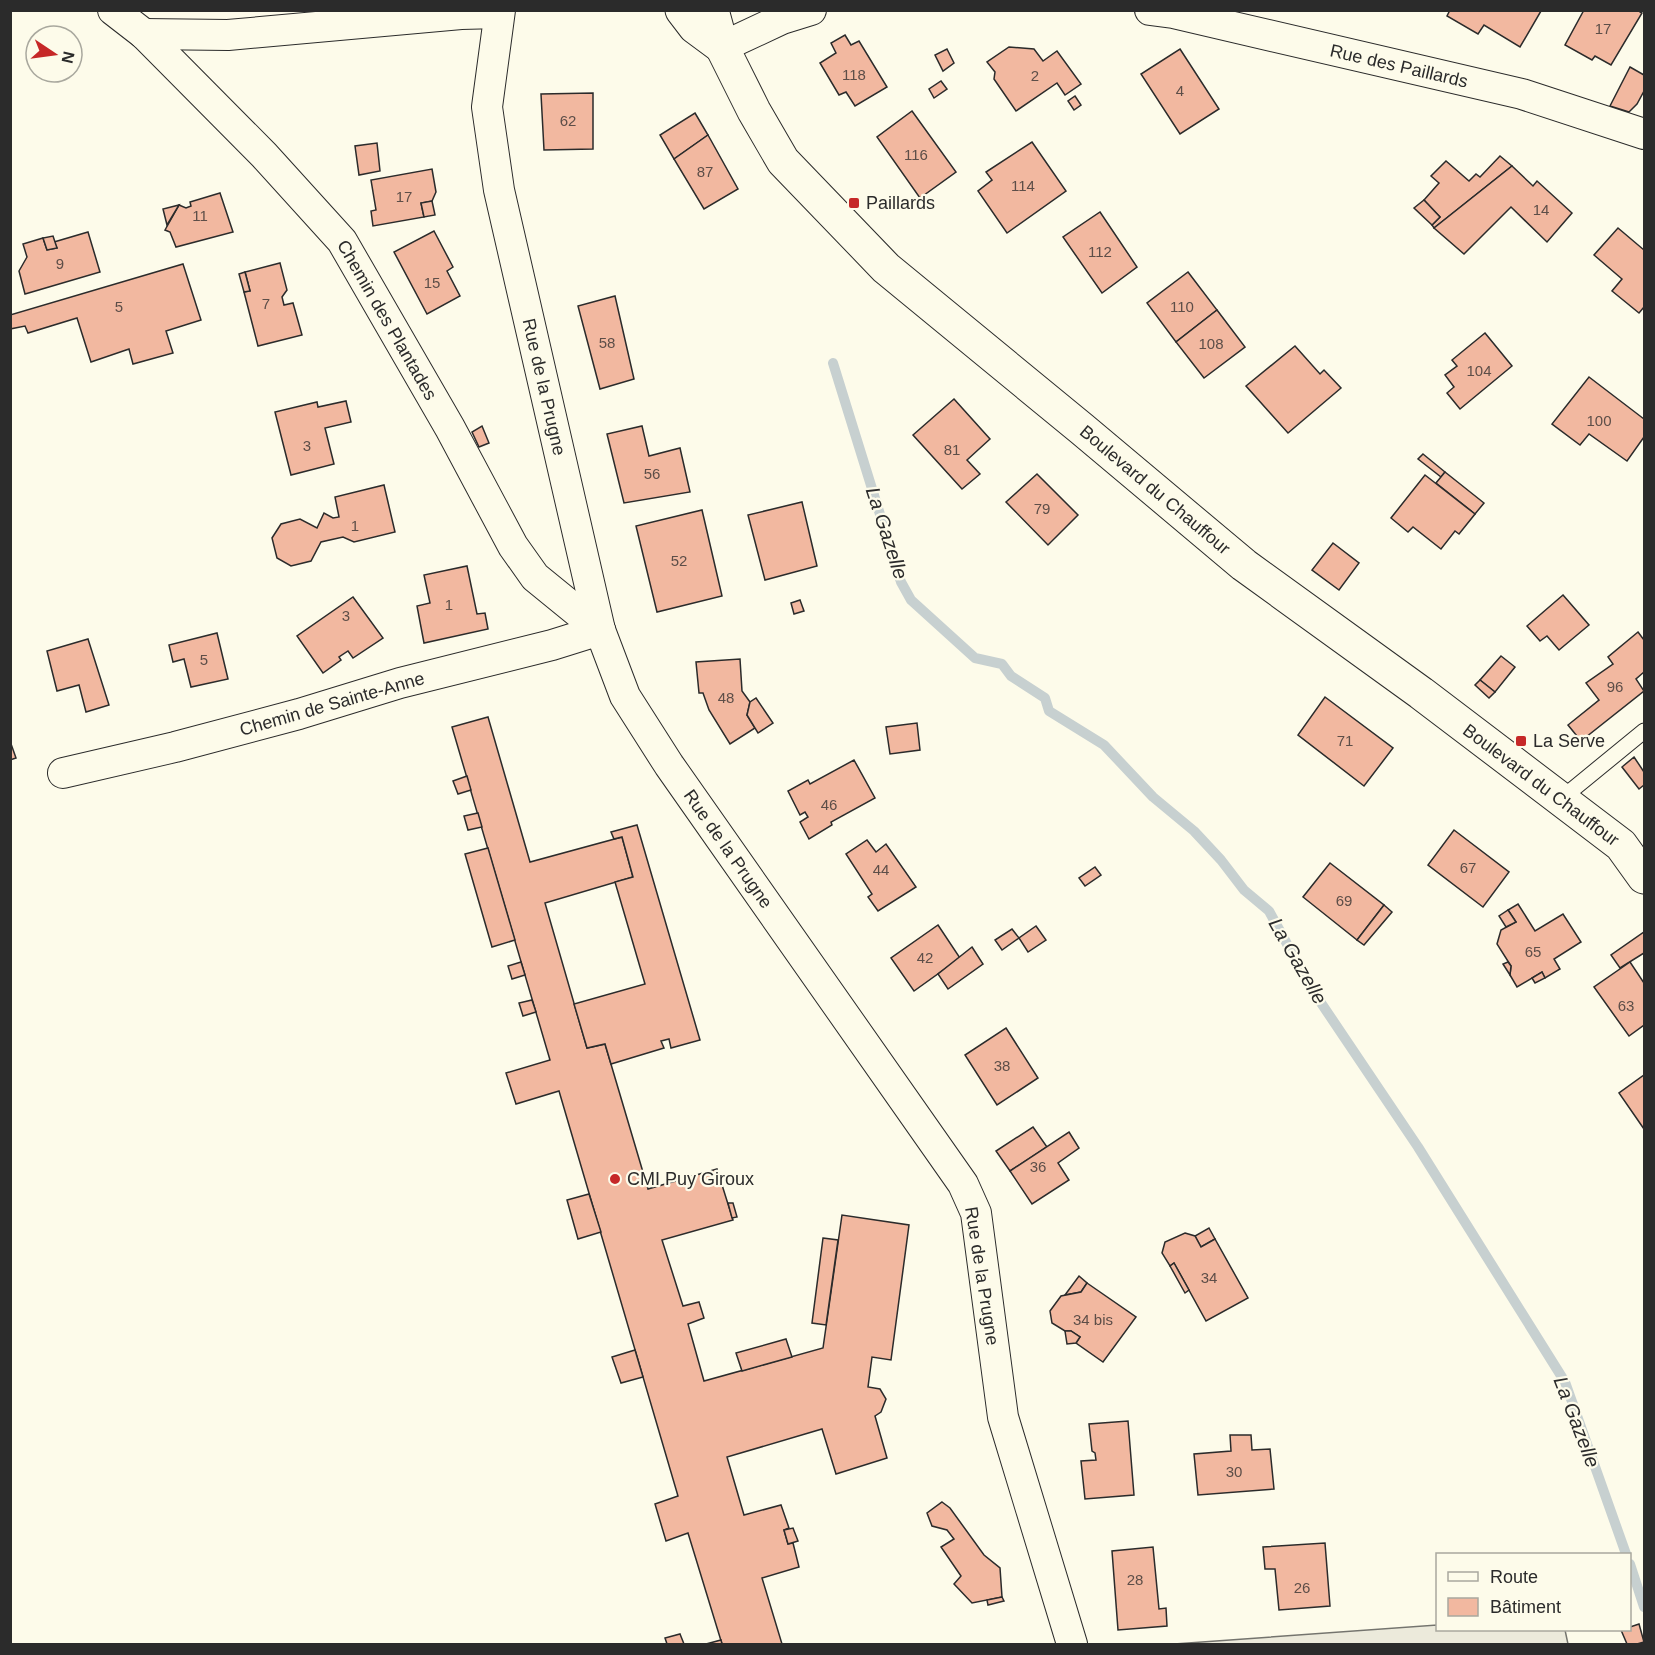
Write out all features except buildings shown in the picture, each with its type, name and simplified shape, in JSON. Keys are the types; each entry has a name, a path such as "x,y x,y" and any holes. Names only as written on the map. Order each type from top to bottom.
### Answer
{"main road":[{"name":"Boulevard du Chauffour","path":"682,10 694,27 722,47"},
{"name":"Boulevard du Chauffour","path":"712,10 722,47 754,111 783,161 886,268 1244,565 1403,680 1621,845 1644,877"}],"street":[{"name":"Chemin des Plantades","path":"113,10 144,34 264,156 342,241 450,428 513,546 535,577 600,630"},
{"path":"722,47 782,19 812,10"},
{"name":"Rue des Paillards","path":"1150,10 1228,19 1522,94 1644,135"},
{"path":"144,34 228,35 500,11"},
{"name":"Rue de la Prugne","path":"500,11 487,107 499,190 600,630 625,696 669,765 963,1184 976,1214 1004,1417 1072,1644"},
{"name":"Chemin de Sainte-Anne","path":"63,773 277,720 400,683 552,645 600,630"}],"lane":[{"path":"1561,799 1644,731"}],"shaded area":[{"path":"1436,1625 1436,1631 1565,1631 1568,1644 1174,1644"}],"waterway":[{"name":"La Gazelle","path":"833,363 901,582 911,600 975,658 1002,664 1011,676 1045,698 1049,711 1104,745 1153,797 1194,831 1221,860 1244,890 1269,911 1311,988 1418,1147 1565,1382 1626,1553"},
{"name":"La Gazelle","path":"1631,1567 1644,1607"}],"place":[{"name":"Paillards","path":"854,203"},
{"name":"La Serve","path":"1521,741"},
{"name":"CMI Puy Giroux","path":"615,1179"}]}
